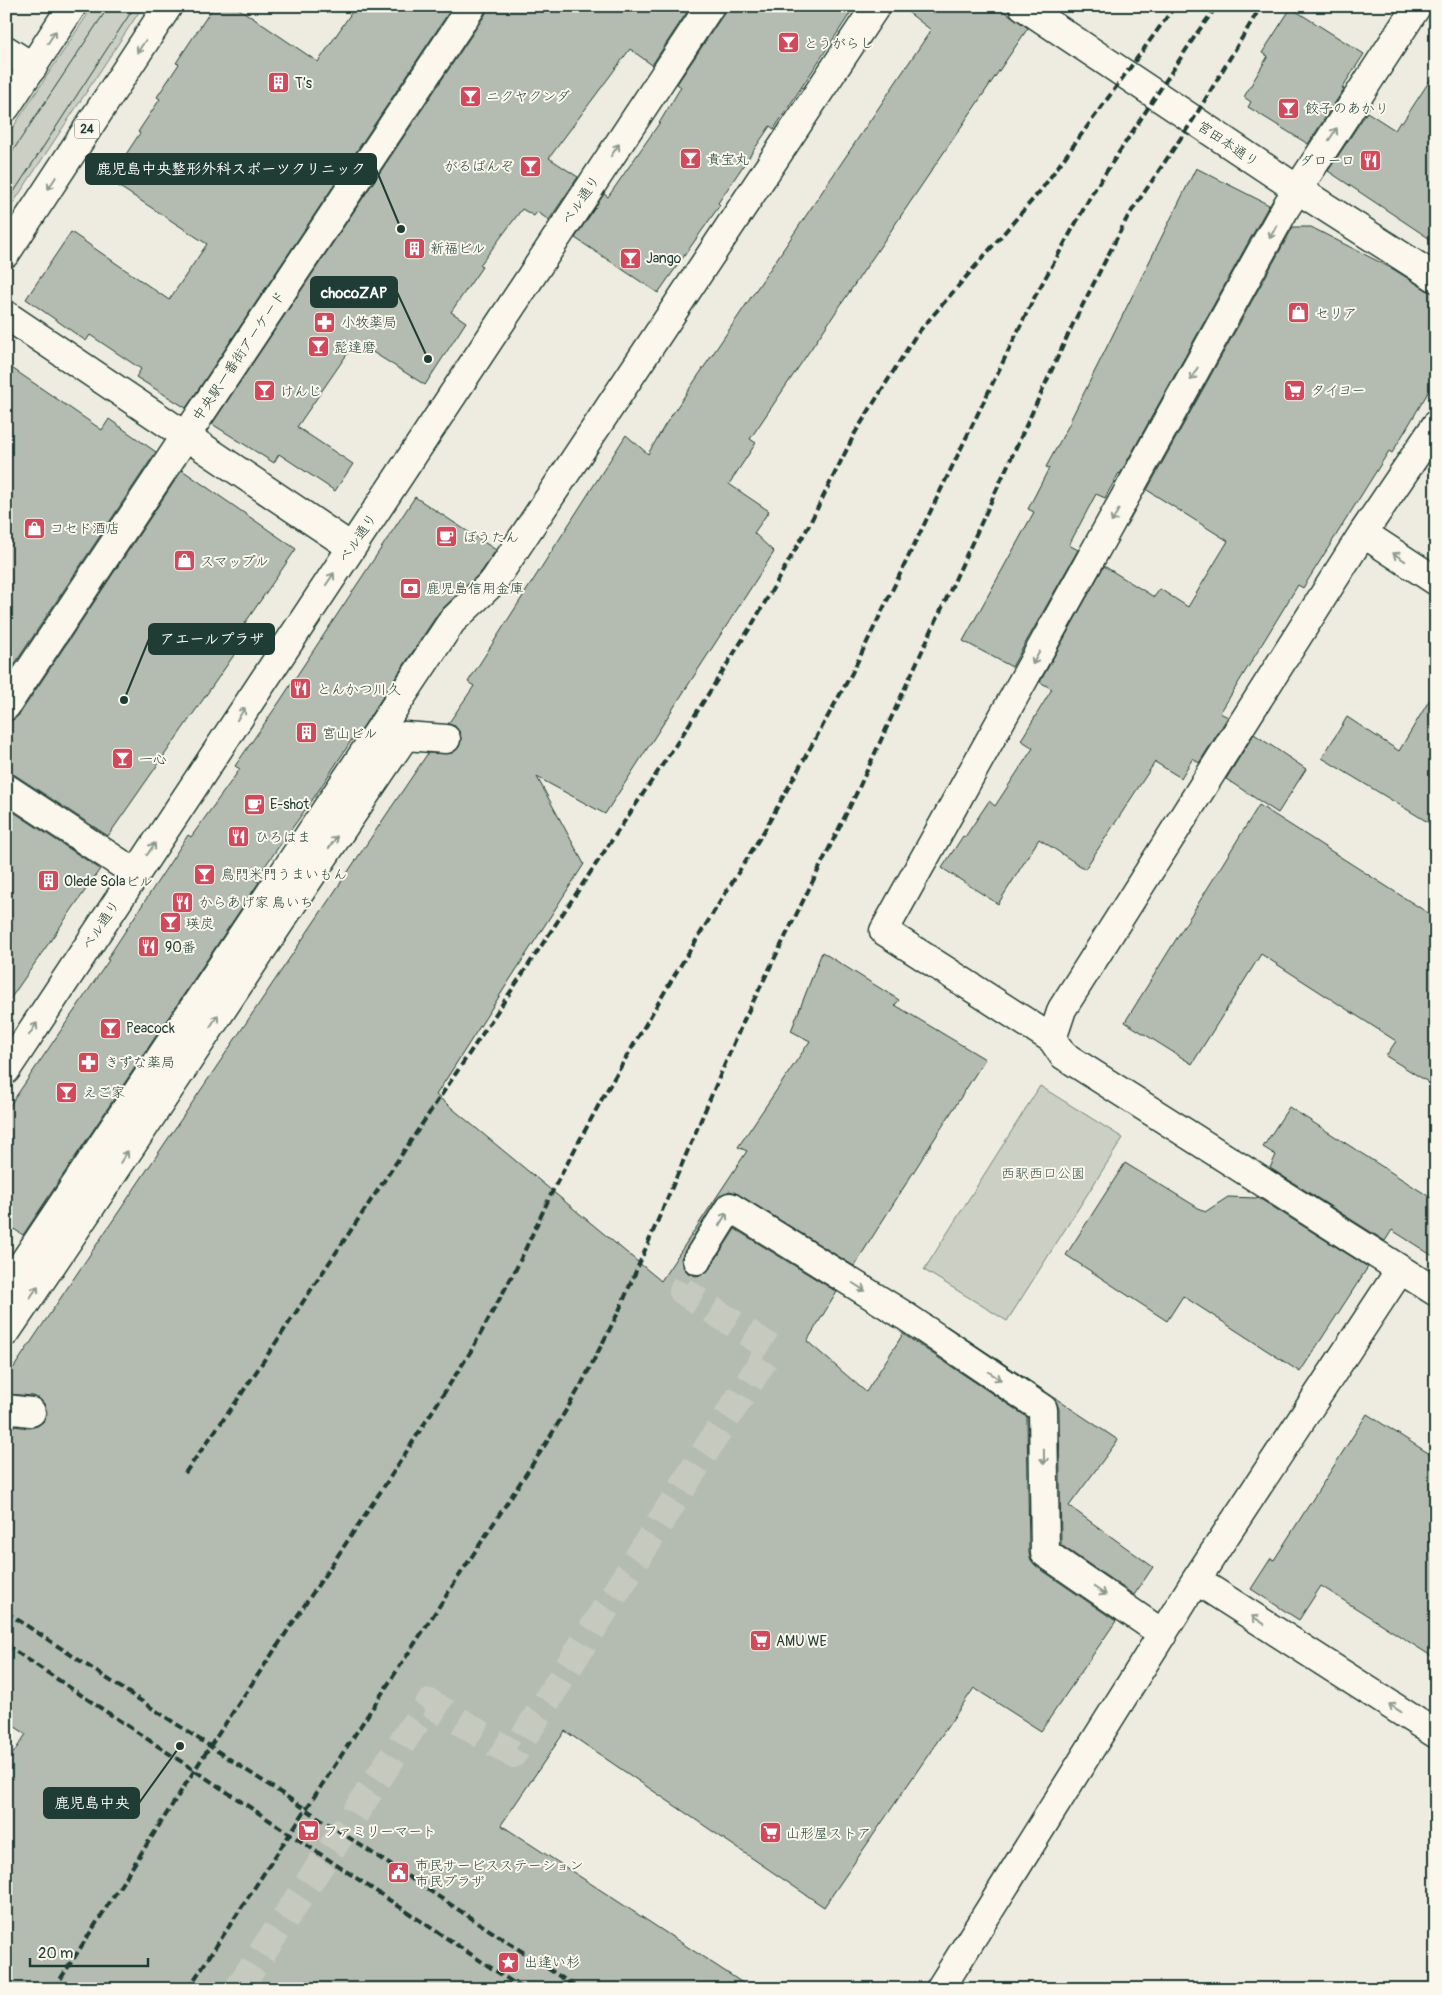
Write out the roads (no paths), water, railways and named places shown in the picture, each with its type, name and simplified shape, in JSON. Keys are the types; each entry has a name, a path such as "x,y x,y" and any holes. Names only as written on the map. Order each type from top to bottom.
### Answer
{"street":[{"path":"6,108 72,6"},
{"name":"24","path":"6,253 168,6"},
{"name":"中央駅一番街アーケード","path":"6,706 472,6"},
{"name":"ベル通り","path":"6,1070 710,6"},
{"path":"6,1289 452,621 494,581 876,6"},
{"name":"宮田本通り","path":"1023,6 1297,189 1436,278"},
{"path":"1417,6 1297,189 884,931 1052,1039 1063,1055 1436,1292"},
{"path":"6,50 33,67"},
{"path":"6,315 351,548"},
{"path":"1052,1039 1062,1009 1363,533 1436,425"},
{"path":"1363,533 1436,581"},
{"path":"6,1332 83,1220 302,887 405,736 446,739"},
{"path":"6,788 135,873"},
{"path":"697,1260 730,1207 905,1316 1043,1409 1045,1554 1163,1634"},
{"path":"940,1989 1196,1580 1400,1270"},
{"path":"1196,1580 1436,1734"}],"tunnel":[{"path":"238,1989 430,1703 513,1754 771,1348 683,1291 697,1260"}],"tram line":[{"path":"6,161 109,6"},
{"path":"6,204 135,6"}],"railway":[{"path":"185,1473 236,1402 683,734 753,623 806,531 855,433 916,335 1041,190 1175,6"},
{"path":"54,1989 203,1757 387,1482 471,1351 516,1269 554,1188 603,1097 674,976 764,831 852,673 1033,300 1093,192 1197,33 1217,6"},
{"path":"188,1989 545,1445 580,1387 618,1313 743,1022 857,792 1073,324 1127,218 1193,120 1261,6"},
{"path":"6,1612 579,1989"},
{"path":"6,1645 523,1989"}],"place":[{"name":"とうがらし","path":"788,43"},
{"name":"T’s","path":"279,83"},
{"name":"ニクヤクンダ","path":"470,96"},
{"name":"餃子のあかり","path":"1289,108"},
{"name":"貴宝丸","path":"691,159"},
{"name":"ダローロ","path":"1371,160"},
{"name":"がるばんぞ","path":"530,166"},
{"name":"鹿児島中央整形外科スポーツクリニック","path":"401,229"},
{"name":"新福ビル","path":"414,248"},
{"name":"Jango","path":"630,258"},
{"name":"セリア","path":"1299,313"},
{"name":"小牧薬局","path":"325,322"},
{"name":"髭達磨","path":"318,347"},
{"name":"chocoZAP","path":"428,359"},
{"name":"タイヨー","path":"1295,390"},
{"name":"けんじ","path":"264,391"},
{"name":"コセド酒店","path":"34,528"},
{"name":"ぼうたん","path":"447,537"},
{"name":"スマップル","path":"184,561"},
{"name":"鹿児島信用金庫","path":"410,588"},
{"name":"とんかつ川久","path":"301,689"},
{"name":"アエールプラザ","path":"124,700"},
{"name":"宮山ビル","path":"306,733"},
{"name":"一心","path":"123,759"},
{"name":"E-shot","path":"254,804"},
{"name":"ひろはま","path":"239,837"},
{"name":"鳥門米門うまいもん","path":"205,874"},
{"name":"Olede Solaビル","path":"48,881"},
{"name":"からあげ家 鳥いち","path":"183,902"},
{"name":"瑛炭","path":"170,923"},
{"name":"90番","path":"149,947"},
{"name":"Peacock","path":"110,1028"},
{"name":"きずな薬局","path":"89,1062"},
{"name":"えご家","path":"67,1092"},
{"name":"AMU WE","path":"760,1641"},
{"name":"鹿児島中央","path":"180,1746"},
{"name":"ファミリーマート","path":"308,1831"},
{"name":"山形屋ストア","path":"770,1833"},
{"name":"市民サービスステーション 市民プラザ","path":"399,1873"},
{"name":"出逢い杉","path":"508,1962"}],"park label":[{"name":"西駅西口公園","path":"1043,1173"}]}
